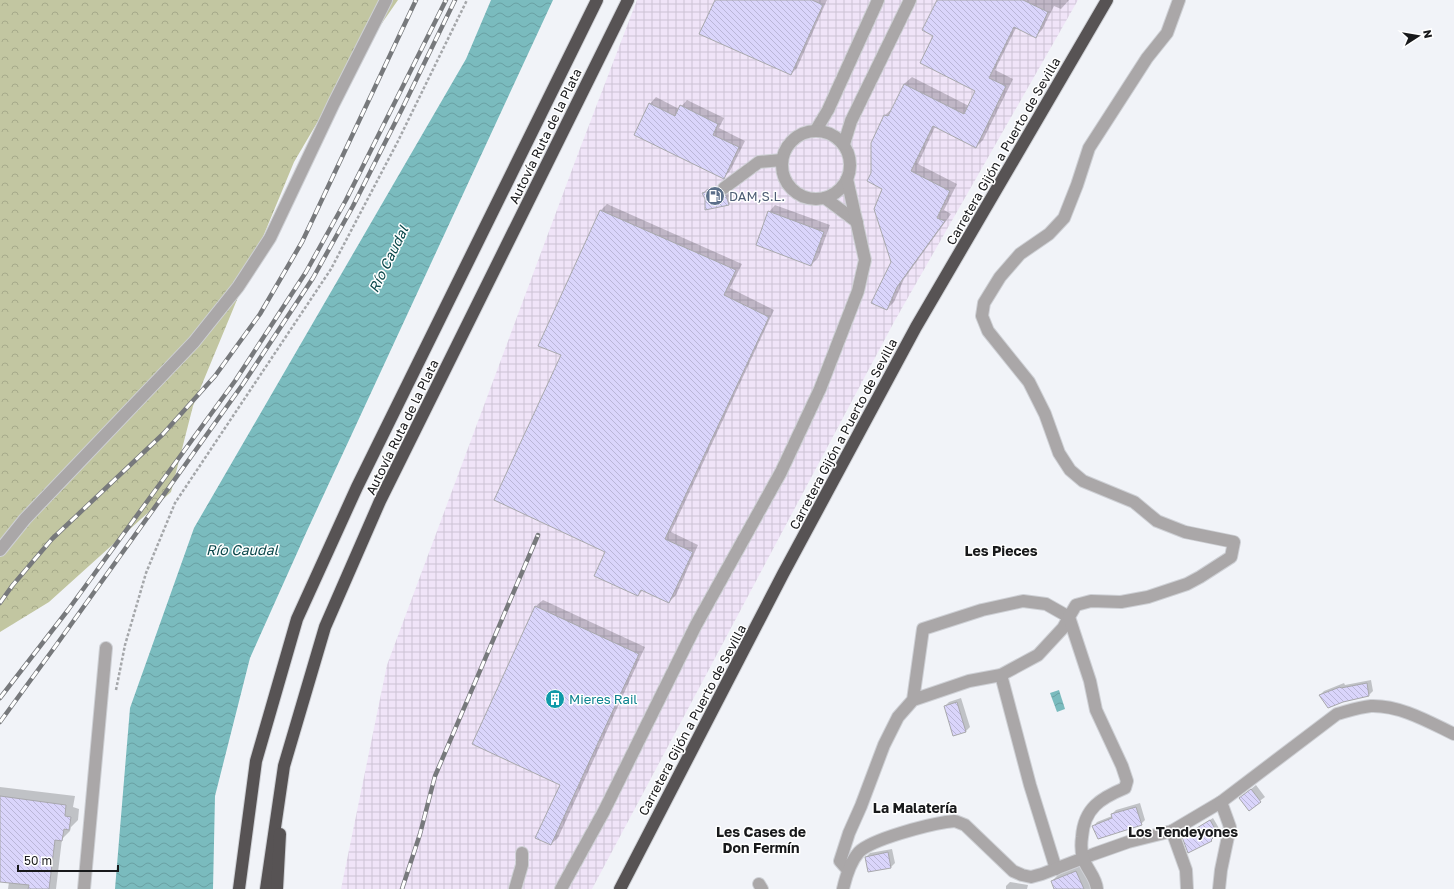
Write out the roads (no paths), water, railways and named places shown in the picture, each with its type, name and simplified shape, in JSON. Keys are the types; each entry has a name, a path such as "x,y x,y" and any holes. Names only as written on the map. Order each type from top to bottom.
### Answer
{"highway":[{"name":"Autovía Ruta de la Plata","path":"239,889 256,761 297,619 357,488 597,0"},
{"name":"Autovía Ruta de la Plata","path":"266,889 284,766 324,627 380,501 628,0"},
{"name":"Carretera Gijón a Puerto de Sevilla","path":"620,889 780,581 916,327 1107,0"},
{"path":"277,889 284,766"}],"street":[{"path":"0,550 25,520 194,342 238,287 270,238 334,102 386,0"},
{"path":"816,130 828,110 878,0"},
{"path":"844,144 851,121 910,0"},
{"path":"848,870 840,861 849,833 884,745 898,716 913,700 969,681 1001,676 1038,655 1063,628 1076,606 1091,601 1121,602 1148,598 1187,584 1231,557 1234,542 1185,532 1157,520 1134,502 1083,481 1070,470 1059,453 1045,414 1029,382 988,332 982,316 984,303 1000,277 1020,254 1049,234 1064,218 1089,148 1147,58 1167,33 1179,0"},
{"path":"816,130 833,135 844,144 849,157 850,170 847,180 836,193 825,198 811,199 798,195 788,186 782,174 782,160 786,147 795,137 807,131 816,130"},
{"path":"724,188 758,162 782,160"},
{"path":"561,889 604,811 696,625 781,472 820,389 858,291 865,260 847,180"},
{"path":"825,198 857,222"},
{"path":"913,700 923,629 982,610 1023,601 1046,604 1069,617 1090,681 1096,710 1127,780 1125,788 1102,798 1090,810 1082,826 1081,848 1083,859 1096,881 1097,889"},
{"path":"84,889 106,648"},
{"path":"1001,676 1030,785 1056,869"},
{"path":"843,889 848,870 859,852 880,840 937,823 955,821 965,825 1013,871 1031,877 1128,842 1172,831 1221,802 1338,714 1354,709 1371,706 1391,708 1410,714 1454,734"},
{"path":"1219,889 1220,870 1230,827 1221,802"},
{"path":"1172,831 1186,870 1187,889"},
{"path":"515,889 522,865 522,853"}],"water":[{"name":"Río Caudal","path":"491,0 553,0 306,533 250,658 215,796 213,889 115,889 130,708 194,528 466,59"},
{"path":"1059,690 1065,709 1057,712 1050,693"}],"railway":[{"path":"0,603 12,586 52,539 163,434 215,376 260,314 302,242 416,0"},
{"path":"0,698 68,610 235,381 306,272 346,200 446,0"},
{"path":"0,722 243,384 313,278 353,206 455,0"},
{"path":"402,889 420,834 435,776 538,535"}],"place":[{"name":"DAM,S.L.","path":"715,196"},
{"name":"Mieres Rail","path":"555,699"}],"district":[{"name":"Les Pieces","path":"1001,550"},
{"name":"La Malatería","path":"915,807"},
{"name":"Los Tendeyones","path":"1183,831"},
{"name":"Les Cases de Don Fermín","path":"761,840"}]}
